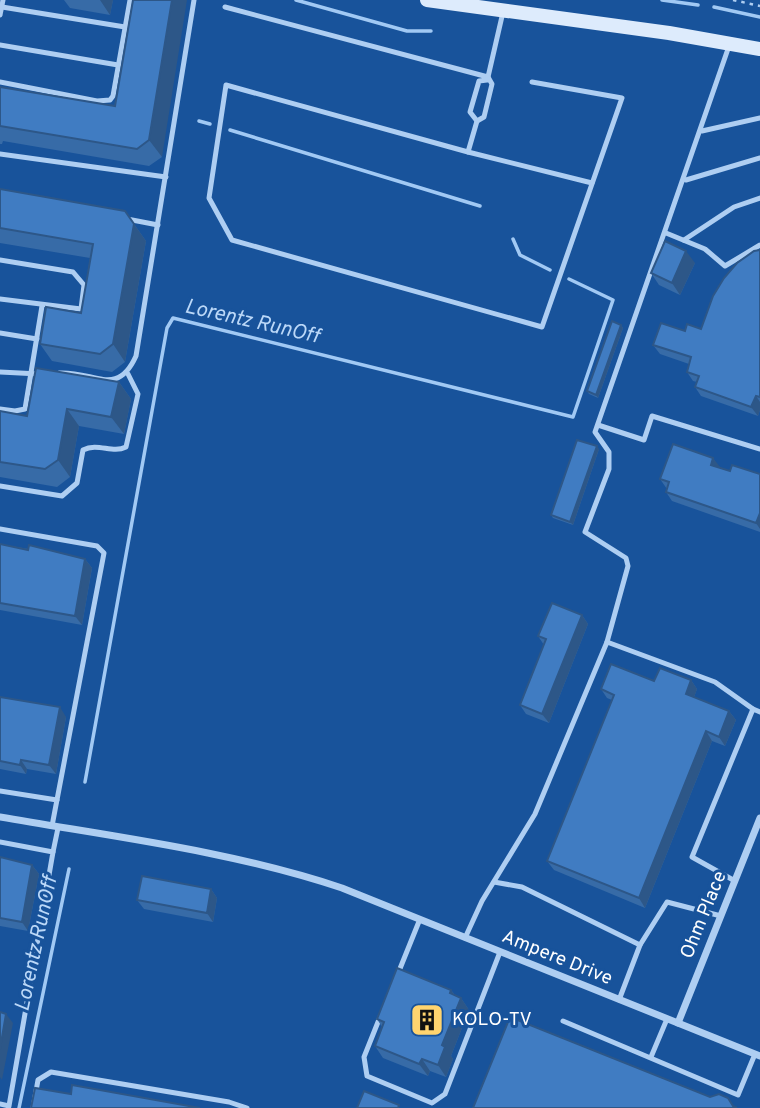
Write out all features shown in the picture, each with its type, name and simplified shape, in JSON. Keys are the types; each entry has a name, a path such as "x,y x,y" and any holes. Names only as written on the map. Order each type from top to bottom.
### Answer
{"main road":[{"path":"427,0 760,49"}],"street":[{"name":"Ampere Drive","path":"0,817 258,863 342,888 757,1055"},
{"name":"Ohm Place","path":"678,1023 760,818"}],"lane":[{"path":"0,82 102,101 113,96 130,0"},
{"path":"0,372 31,375 66,373 118,380 128,374 136,356 194,0"},
{"path":"0,15 2,3 125,27"},
{"path":"225,7 487,79 492,84 489,99 484,117 477,121 468,152"},
{"path":"487,79 503,12"},
{"path":"466,938 494,882 535,814 607,642 628,566 626,558 586,532 609,469 609,452 595,432 685,180 730,43"},
{"path":"0,45 118,65"},
{"path":"477,121 470,112 479,81 487,79"},
{"path":"532,82 622,98 592,183 541,327 232,240 209,198 226,85 468,152 592,183"},
{"path":"702,131 760,118"},
{"path":"0,154 166,177"},
{"path":"685,180 760,158"},
{"path":"684,240 734,207 760,198"},
{"path":"118,217 158,225"},
{"path":"666,233 705,249 725,266 760,245"},
{"path":"0,260 73,272 83,285 81,309 0,299"},
{"path":"0,409 25,409 42,306"},
{"path":"0,333 37,339"},
{"path":"0,486 62,496 78,484 83,450 93,445 121,450 126,447 138,394 137,387 128,374"},
{"path":"598,425 644,440 652,416 760,449"},
{"path":"0,529 97,546 104,553 57,800 53,852 9,1106 0,1104"},
{"path":"607,642 715,682 760,712"},
{"path":"735,881 692,857 753,709"},
{"path":"0,791 57,800"},
{"path":"0,842 53,852"},
{"path":"494,882 522,887 640,945"},
{"path":"620,1000 640,945 667,902 721,916"},
{"path":"394,982 420,919"},
{"path":"384,1007 364,1057 367,1076 432,1106 445,1094 500,952"},
{"path":"651,1058 667,1019"},
{"path":"563,1021 738,1095 757,1055"},
{"path":"33,1108 38,1080 51,1072 229,1102 247,1108"}],"path":[{"path":"733,0 760,6"}],"building":[{"path":"133,0 172,0 149,140 137,149 0,126 0,87 115,106"},
{"path":"0,189 125,211 134,224 113,344 100,354 40,344 46,307 81,313 93,244 0,228"},
{"path":"665,241 686,251 672,283 651,273"},
{"path":"760,250 760,397 756,396 751,407 695,387 699,376 687,372 691,357 653,345 661,323 685,331 687,324 701,329 713,296 724,278 737,263"},
{"path":"612,321 621,325 596,395 587,391"},
{"path":"36,368 119,382 111,417 67,409 58,460 45,469 0,462 0,411 27,416"},
{"path":"577,440 597,446 570,522 551,515"},
{"path":"673,444 713,458 711,465 730,471 732,465 760,474 760,513 756,523 666,492 669,482 660,479"},
{"path":"0,544 28,550 29,545 85,559 75,616 0,603"},
{"path":"552,603 582,615 542,714 520,705 546,639 538,636"},
{"path":"611,664 654,681 660,668 691,680 686,694 729,711 719,737 706,731 639,898 547,861 614,695 601,689"},
{"path":"0,697 60,707 49,765 21,760 20,765 0,761"},
{"path":"0,857 32,865 22,922 0,918"},
{"path":"142,876 211,889 207,913 137,900"},
{"name":"KOLO-TV","path":"397,968 451,990 450,993 461,998 442,1045 445,1047 438,1065 422,1059 419,1064 375,1046 384,1022 377,1019"},
{"path":"0,1012 6,1014 0,1049"},
{"path":"510,1017 710,1097 719,1094 728,1098 737,1108 473,1108"},
{"path":"72,1085 200,1108 31,1108 35,1088 71,1094"},
{"path":"364,1091 399,1105 398,1108 357,1108"}],"waterway":[{"path":"296,0 407,31 431,31"},
{"path":"662,0 698,5"},
{"path":"714,7 760,17"},
{"name":"Lorentz RunOff","path":"199,121 210,124"},
{"name":"Lorentz RunOff","path":"230,130 480,206"},
{"name":"Lorentz RunOff","path":"513,239 520,255 550,270"},
{"name":"Lorentz RunOff","path":"85,782 167,328 173,318 573,417 613,300 569,279"},
{"name":"Lorentz RunOff","path":"19,1108 69,869"}],"place":[{"name":"KOLO-TV","path":"427,1020"}]}
